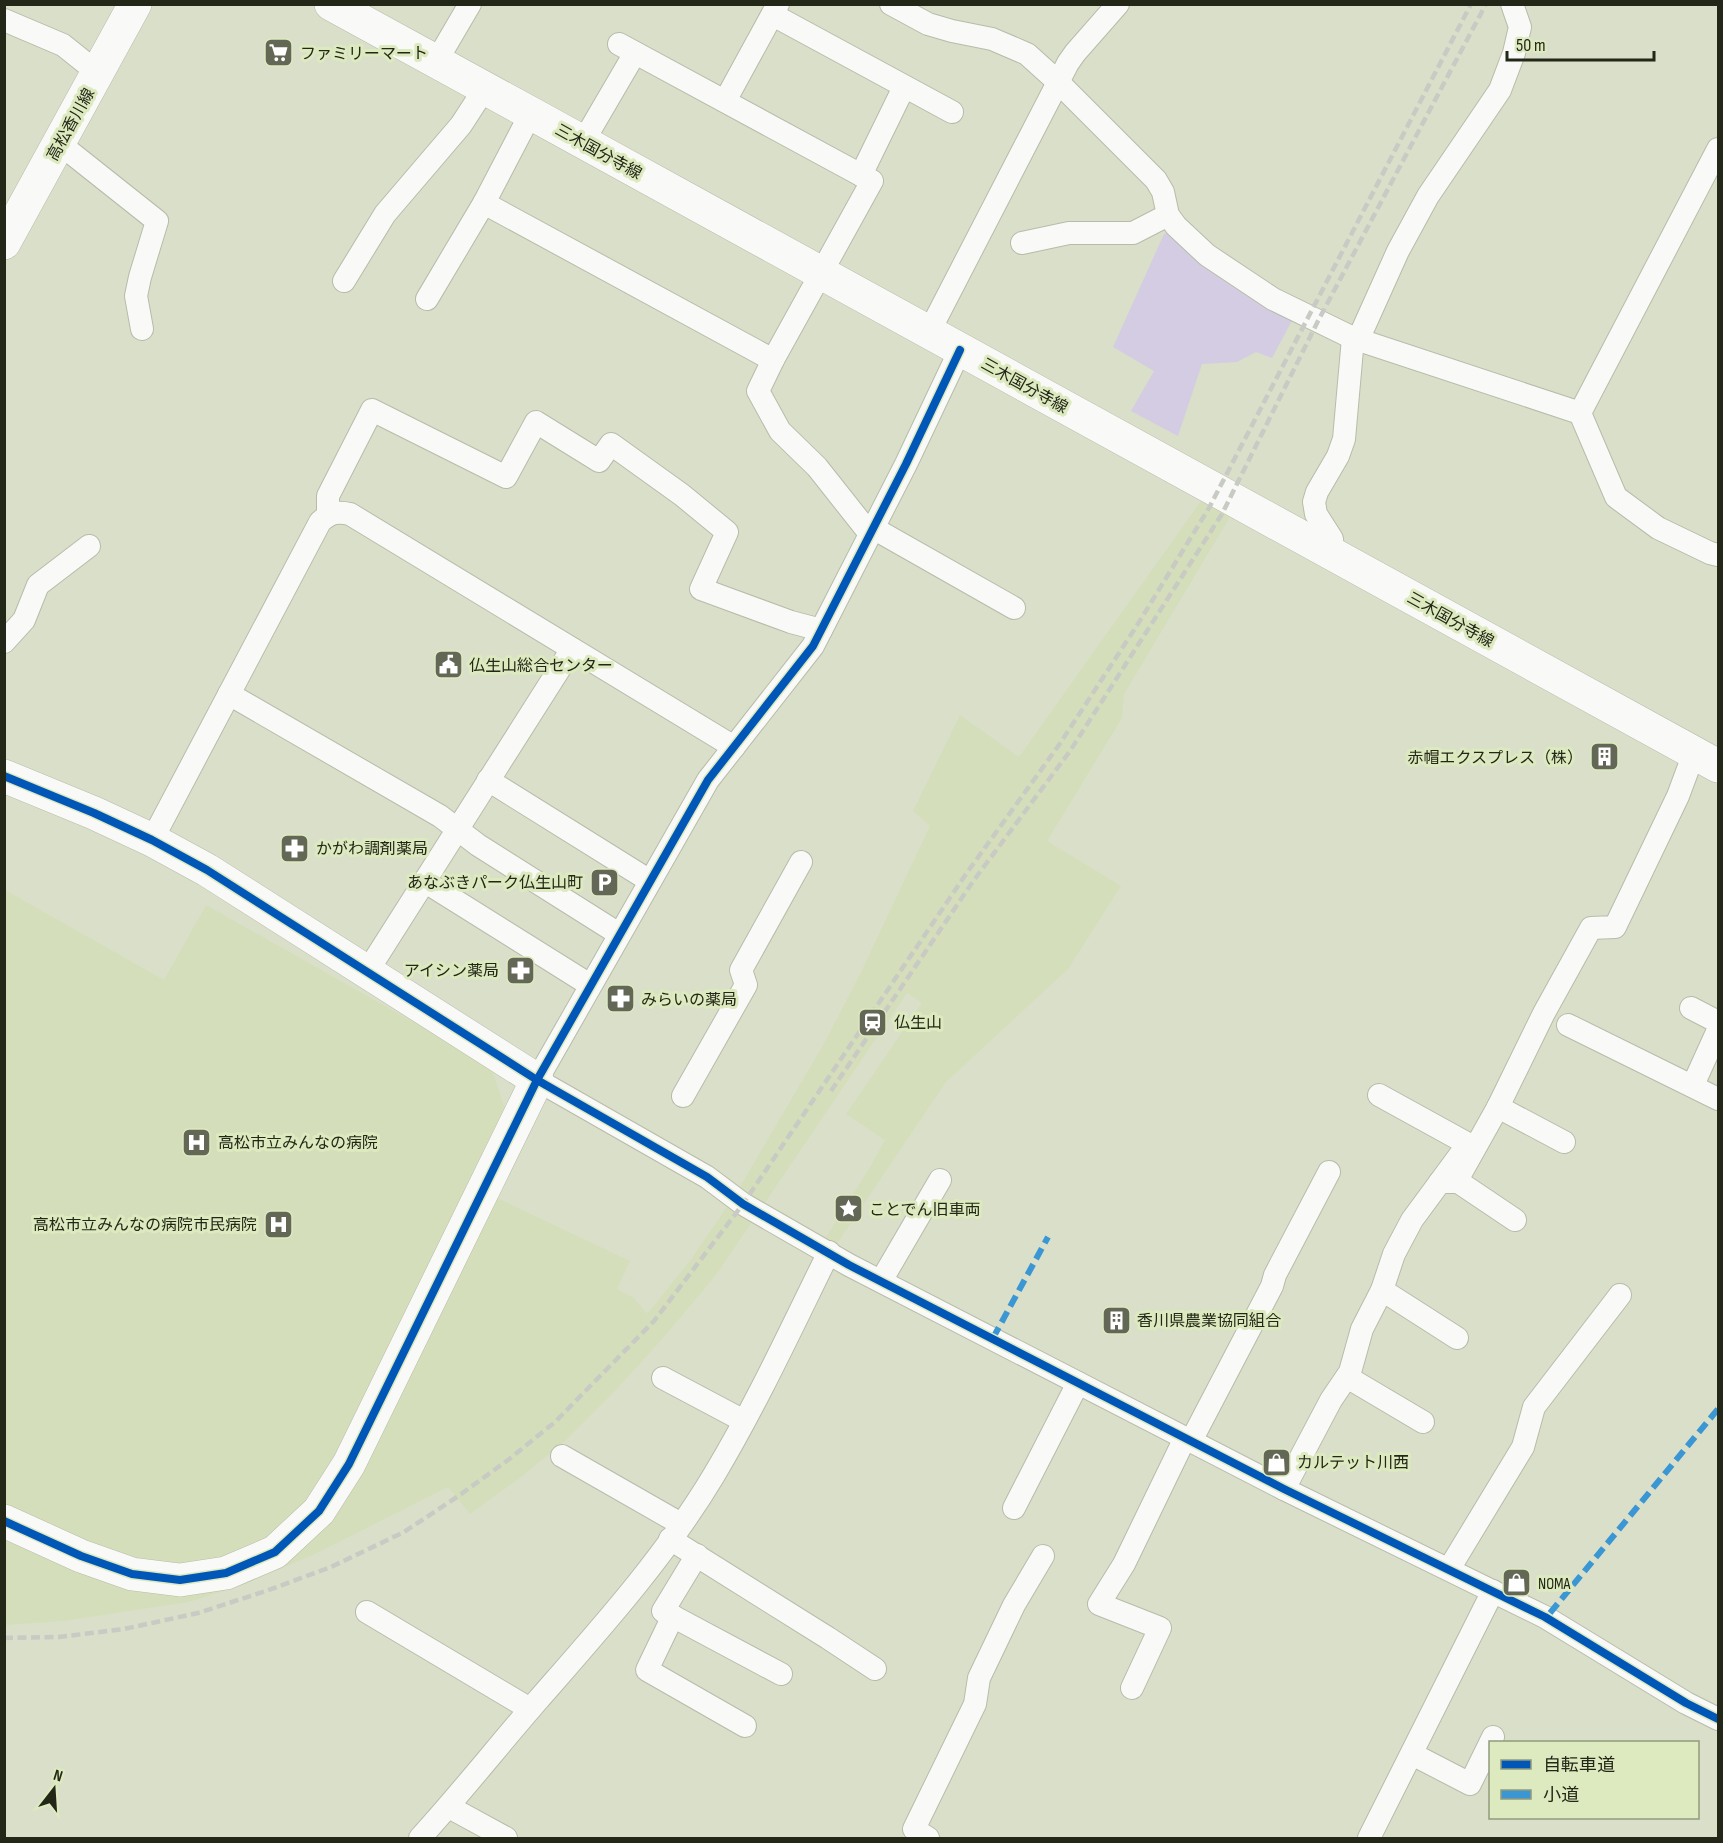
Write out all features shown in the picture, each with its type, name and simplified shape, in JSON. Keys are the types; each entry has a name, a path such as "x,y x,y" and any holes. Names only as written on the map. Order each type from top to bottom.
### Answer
{"main road":[{"name":"高松香川線","path":"4,243 135,4"},
{"name":"三木国分寺線","path":"331,4 1706,760"},
{"path":"4,776 94,813 152,840 207,870 537,1080 349,1464 319,1511 275,1552 226,1573 180,1580 132,1574 81,1556 4,1521"}],"street":[{"path":"436,62 470,4"},
{"path":"891,4 928,24 992,39 1027,54 1156,180 1163,192 1168,215 1176,226 1207,255 1274,299 1355,339 1580,413 1616,497 1658,528 1710,553 1719,555"},
{"path":"929,332 1058,82 1075,53 1118,4"},
{"path":"1333,554 1332,539 1316,514 1314,502 1317,492 1338,456 1344,439 1355,339 1428,196 1500,90 1514,53 1520,27 1512,4"},
{"path":"725,101 776,10 904,87 952,112"},
{"path":"4,20 63,45 98,73"},
{"path":"583,142 627,48 872,181 758,391 780,430 817,467 871,531 1014,608"},
{"path":"861,175 904,87"},
{"path":"344,281 385,214 461,125 484,88"},
{"path":"427,299 484,203 531,113"},
{"path":"60,144 157,221 136,296 142,329"},
{"path":"1580,413 1719,149"},
{"path":"484,203 773,360"},
{"path":"1022,243 1069,233 1133,232 1168,215"},
{"path":"960,350 906,464 813,646 708,780 537,1080 706,1177 743,1204 849,1265 1284,1489 1545,1617 1686,1703 1719,1719"},
{"path":"328,514 328,496 372,410 506,477 536,422 599,461 611,444 682,495 727,532 701,589 791,622 821,630"},
{"path":"152,840 320,522 328,514 338,511 350,514 734,747"},
{"path":"4,642 24,620 38,585 89,546"},
{"path":"367,972 572,649"},
{"path":"229,694 440,816 478,845 619,934"},
{"path":"1284,1489 1331,1400 1350,1372 1362,1329 1382,1290 1394,1254 1412,1220 1448,1182 1497,1107 1544,1013 1591,928 1615,927 1678,796 1706,760"},
{"path":"488,780 650,881"},
{"path":"683,1096 746,985 741,970 801,862"},
{"path":"424,881 590,985"},
{"path":"1691,1008 1719,1022"},
{"path":"1568,1025 1719,1099"},
{"path":"1694,1085 1719,1030"},
{"path":"1379,1095 1468,1144 1448,1182"},
{"path":"1497,1107 1564,1142"},
{"path":"1132,1688 1160,1628 1099,1604 1124,1564 1272,1286 1275,1275 1329,1172"},
{"path":"881,1281 940,1180"},
{"path":"1448,1182 1515,1220"},
{"path":"420,1839 629,1595 676,1532 714,1476 829,1252"},
{"path":"1382,1290 1457,1338"},
{"path":"1449,1569 1522,1447 1534,1407 1620,1295"},
{"path":"1347,1377 1423,1422"},
{"path":"663,1378 744,1421"},
{"path":"1014,1508 1078,1383"},
{"path":"562,1456 676,1532 696,1555 875,1669"},
{"path":"696,1555 663,1611 781,1674"},
{"path":"917,1835 975,1704 979,1678 1014,1605 1043,1556"},
{"path":"1369,1839 1493,1591"},
{"path":"367,1612 530,1709"},
{"path":"673,1616 647,1670 745,1726"},
{"path":"1491,1741 1493,1737"},
{"path":"1412,1755 1470,1784 1489,1745"},
{"path":"449,1807 507,1839"}],"shaded area":[{"path":"1175,230 1296,313 1272,358 1256,352 1237,362 1202,364 1178,436 1131,411 1154,371 1113,347 1164,234"},
{"name":"高松市立みんなの病院市民病院","path":"1201,501 1230,517 1124,694 1122,718 1047,841 1121,886 1068,969 946,1082 836,1245 826,1237 885,1140 846,1114 922,1003 907,993 716,1275 664,1337 567,1439 521,1477 470,1514 448,1487 315,1554 243,1585 188,1602 63,1621 5,1625 5,890 164,980 206,905 431,1032 492,1070 508,1118 474,1187 630,1261 617,1289 634,1298 647,1314 690,1261 737,1192 826,1040 930,826 913,811 960,715 1019,757"}],"railway":[{"path":"4,1638 59,1637 124,1629 198,1613 331,1567 404,1532 508,1460 555,1422 654,1321 743,1204 966,874 1059,745 1136,627 1209,508 1471,4"},
{"path":"831,1091 974,880 1070,751 1222,514 1318,321 1486,4"}],"marked path":[{"path":"993,1338 1048,1237"},
{"path":"1550,1613 1718,1409"}],"cycle path":[{"path":"4,1521 81,1556 132,1574 180,1580 226,1573 275,1552 319,1511 349,1464 537,1080 708,780 813,646 906,464 960,350"},
{"path":"4,776 94,813 152,840 207,870 537,1080 707,1177 743,1204 849,1265 1284,1489 1545,1617 1686,1703 1718,1719"}],"place":[{"name":"ファミリーマート","path":"279,53"},
{"name":"仏生山総合センター","path":"448,665"},
{"name":"赤帽エクスプレス（株）","path":"1604,757"},
{"name":"かがわ調剤薬局","path":"295,848"},
{"name":"あなぶきパーク仏生山町","path":"604,882"},
{"name":"アイシン薬局","path":"520,970"},
{"name":"みらいの薬局","path":"620,999"},
{"name":"仏生山","path":"873,1022"},
{"name":"高松市立みんなの病院","path":"197,1142"},
{"name":"ことでん旧車両","path":"848,1209"},
{"name":"高松市立みんなの病院市民病院","path":"278,1224"},
{"name":"香川県農業協同組合","path":"1116,1320"},
{"name":"カルテット川西","path":"1276,1462"},
{"name":"NOMA","path":"1517,1583"}]}
